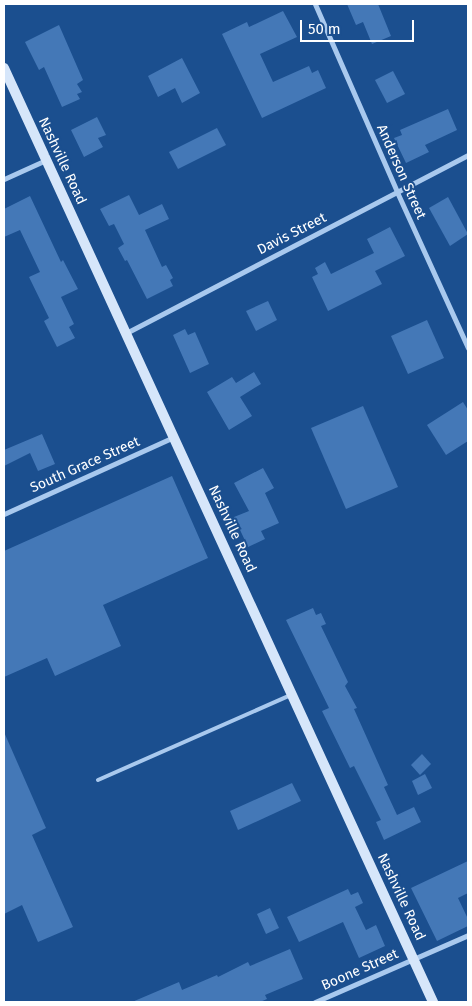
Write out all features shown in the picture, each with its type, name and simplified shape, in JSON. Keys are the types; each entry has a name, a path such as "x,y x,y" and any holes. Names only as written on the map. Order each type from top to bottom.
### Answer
{"main road":[{"name":"Nashville Road","path":"4,68 433,1002"}],"street":[{"name":"Anderson Street","path":"315,4 396,192 468,348"},
{"name":"Davis Street","path":"126,333 468,155"},
{"path":"4,179 46,160"},
{"name":"South Grace Street","path":"4,514 175,437"},
{"name":"Boone Street","path":"315,1002 468,935"}],"lane":[{"path":"98,780 293,694"}],"building":[{"path":"347,4 378,4 391,36 372,44 363,22 356,25"},
{"path":"283,11 297,37 260,54 273,82 309,66 312,73 318,70 326,88 262,118 222,34 247,22 249,27"},
{"path":"59,25 83,80 77,84 82,92 77,94 80,99 62,107 44,67 39,70 25,42"},
{"path":"182,58 200,93 182,103 175,88 158,97 148,76"},
{"path":"393,71 405,94 387,103 375,80"},
{"path":"448,109 457,130 425,145 429,152 406,163 394,138 402,135 400,130"},
{"path":"97,117 106,135 98,138 103,147 84,157 71,130"},
{"path":"217,128 226,145 178,169 169,152"},
{"path":"129,195 139,215 162,204 169,219 145,230 162,267 166,265 173,278 170,280 173,286 147,299 127,260 125,261 118,248 124,244 114,224 109,226 100,209"},
{"path":"30,196 61,262 63,260 78,289 61,297 74,324 69,327 75,338 57,347 44,321 49,318 29,277 40,272 20,230 4,237 4,209"},
{"path":"448,197 468,234 450,246 429,208"},
{"path":"390,227 405,256 375,271 382,284 328,311 312,277 318,274 315,268 325,262 331,274 374,253 367,239"},
{"path":"268,301 277,320 256,331 246,311"},
{"path":"427,320 444,358 408,374 391,336"},
{"path":"185,329 188,335 195,332 209,364 190,373 173,335"},
{"path":"254,372 261,384 240,397 252,416 229,430 207,392 232,377 236,383"},
{"path":"463,402 468,410 468,441 446,455 427,425"},
{"path":"363,406 398,487 346,509 311,428"},
{"path":"42,434 55,464 38,471 30,453 4,466 4,450"},
{"path":"263,468 274,488 265,493 279,523 261,531 265,539 248,547 234,517 249,511 234,483"},
{"path":"172,476 208,558 103,605 121,646 55,676 47,658 4,677 4,551"},
{"path":"313,608 316,615 321,613 326,624 321,626 348,682 345,686 357,708 354,709 388,785 384,787 397,815 414,807 421,822 384,840 376,822 381,820 354,766 350,768 322,711 329,708 286,620"},
{"path":"4,732 46,828 32,835 73,927 38,942 22,905 4,914"},
{"path":"422,754 431,764 420,775 411,765"},
{"path":"425,774 432,788 418,795 412,781"},
{"path":"292,783 301,801 238,830 230,811"},
{"path":"468,861 468,893 458,898 468,919 468,926 437,941 411,888"},
{"path":"348,889 351,895 358,892 363,903 355,907 366,930 376,925 385,946 359,958 343,922 299,942 287,917"},
{"path":"270,908 279,928 266,934 257,914"},
{"path":"290,949 303,979 265,995 267,999 260,1002 132,1002 179,982 182,990 217,975 218,977 248,962 250,966"}]}
